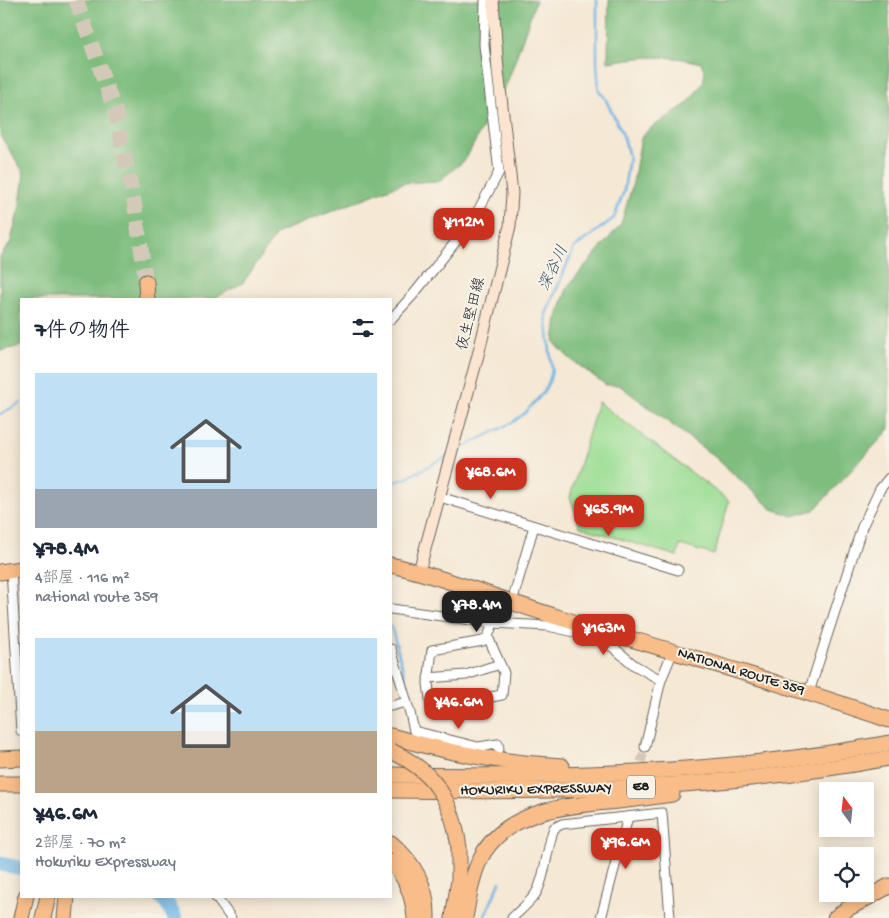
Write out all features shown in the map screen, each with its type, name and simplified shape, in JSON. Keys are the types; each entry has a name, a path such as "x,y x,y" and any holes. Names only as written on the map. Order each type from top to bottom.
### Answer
{"highway":[{"path":"146,282 147,298"},
{"name":"NATIONAL ROUTE 359","path":"392,565 419,571 512,602 552,621 673,651 809,692 889,720"},
{"path":"392,736 424,746 466,755 527,764 560,766 654,767 764,759 791,759"},
{"name":"HOKURIKU EXPRESSWAY","path":"392,775 570,775 701,768 791,759 889,743"},
{"path":"392,752 412,762 422,770 440,789 452,812 459,848 459,880 453,918"},
{"path":"0,759 20,758"},
{"name":"HOKURIKU EXPRESSWAY","path":"392,790 470,792 631,788 705,783 801,772 889,758"},
{"path":"0,766 20,766"},
{"path":"465,918 473,876 484,852 499,835 520,820 534,814 564,807 691,792 801,772"},
{"path":"0,782 20,782"},
{"path":"392,845 402,852 418,874 426,899 427,918"},
{"path":"392,863 408,885 412,895 415,918"},
{"path":"835,918 847,909 889,886"},
{"path":"21,918 26,898"},
{"path":"25,918 30,898"},
{"path":"43,918 48,898"},
{"path":"65,918 67,898"}],"main road":[{"name":"仮生堅田線","path":"419,571 510,226 512,193 498,71 493,0"}],"street":[{"path":"392,318 413,295 473,220 499,172 484,45 485,0"},
{"path":"809,692 862,527 880,489 889,478"},
{"path":"440,497 678,570"},
{"path":"512,602 534,526"},
{"path":"11,570 20,715"},
{"path":"392,610 493,623 552,621 592,636 614,648 634,665 661,680"},
{"path":"488,637 504,673 502,695 431,708 428,678 432,650 483,641 488,637 493,623"},
{"path":"645,747 661,680 673,651"},
{"path":"392,653 414,731 478,747 498,744 499,749"},
{"path":"428,678 466,675 500,664"},
{"path":"392,706 406,702"},
{"path":"512,918 536,895 554,828 562,824 662,813 670,918"},
{"path":"601,918 628,817"},
{"path":"217,898 231,918"}],"green space":[{"path":"0,0 536,0 508,81 465,160 439,181 403,183 277,233 243,283 215,298 20,298 20,346 0,351 0,256 10,244 20,205 24,173 0,135"},
{"path":"609,0 889,0 889,430 814,510 793,516 772,509 715,457 619,385 606,385 569,358 554,342 557,317 568,286 621,224 633,183 641,138 648,130 688,103 703,83 705,72 701,63 677,58 643,58 608,62"},
{"path":"598,402 729,501 714,555 680,545 677,556 580,527 570,497"}],"waterway":[{"name":"深谷川","path":"456,451 513,422 525,413 542,394 549,382 552,370 546,314 574,248 614,218 624,191 629,157 623,135 605,98 599,91 597,0"},
{"path":"0,414 20,404"},
{"name":"深谷川","path":"392,483 405,479 447,456"},
{"path":"392,630 420,731"},
{"path":"0,864 20,868"},
{"path":"484,918 500,882"},
{"path":"162,898 175,918"}],"tunnel":[{"path":"76,0 115,111 134,201 146,282"},
{"path":"638,775 645,747"}]}
